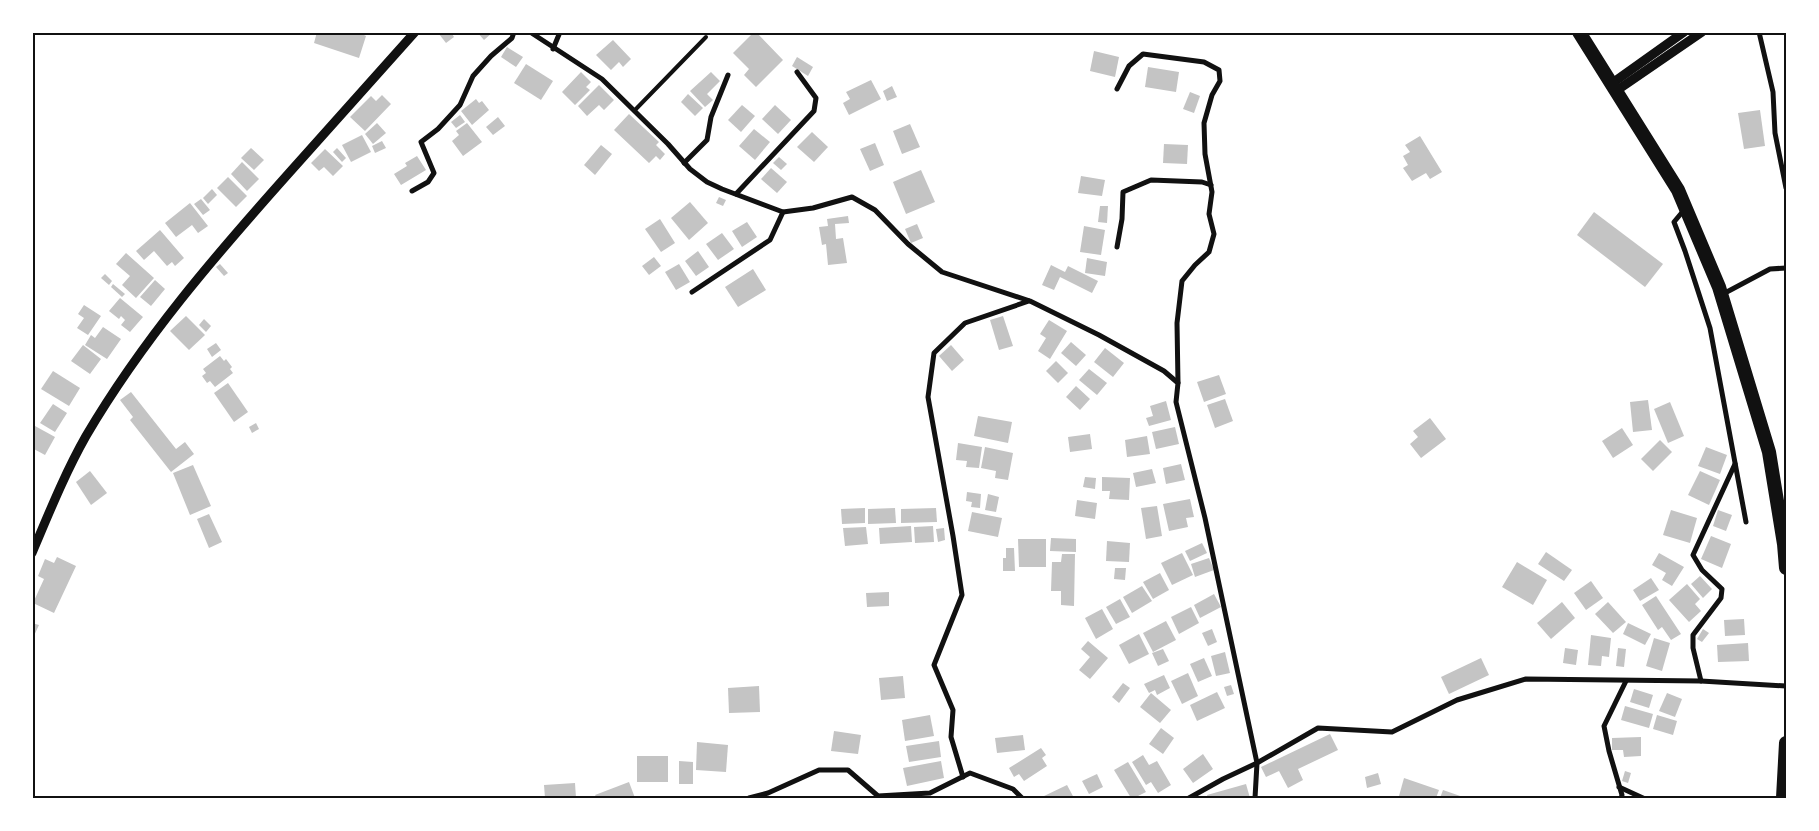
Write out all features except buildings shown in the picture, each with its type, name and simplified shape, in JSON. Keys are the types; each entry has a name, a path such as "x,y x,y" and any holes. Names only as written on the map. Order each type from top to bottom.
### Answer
{"highway":[{"path":"1579,32 1678,190 1721,294 1769,452 1784,544 1786,568"},
{"path":"1783,798 1786,743"}],"street":[{"path":"32,552 61,485 86,436 136,358 172,309 226,244 415,32"},
{"path":"412,191 428,182 434,173 421,142 438,129 460,104 473,76 491,56 512,38 514,32"},
{"path":"530,32 602,79 635,110 690,169 707,182 783,212 813,208 852,197 875,210 908,244 942,272 1030,301 1099,335 1164,371 1178,383"},
{"path":"554,49 560,32"},
{"path":"1614,87 1684,32"},
{"path":"1614,87 1702,32"},
{"path":"1759,32 1773,92 1776,133 1786,188"},
{"path":"1117,89 1129,66 1143,54 1204,62 1219,70 1220,81 1212,96 1204,123 1205,154 1212,192 1209,214 1214,234 1209,252 1195,265 1182,282 1178,323 1178,383 1176,402 1205,518 1257,763 1255,798"},
{"path":"736,194 814,111 816,98 796,72"},
{"path":"684,163 706,140 711,117 728,75"},
{"path":"1117,247 1122,219 1123,192 1151,180 1202,182 1211,185"},
{"path":"1686,208 1674,222 1710,328 1746,522"},
{"path":"692,292 770,240 783,212"},
{"path":"1721,294 1770,270 1786,268"},
{"path":"963,777 951,737 953,710 934,665 962,595 928,397 934,352 965,323 1030,301"},
{"path":"1701,681 1693,648 1693,635 1720,598 1722,589 1702,570 1694,555 1735,464"},
{"path":"1189,798 1222,779 1257,763 1318,728 1392,732 1457,700 1526,679 1701,681 1786,686"},
{"path":"1621,798 1604,726 1626,681"},
{"path":"749,798 768,793 819,770 848,770 878,796 930,793 970,773 1013,789 1022,798"},
{"path":"1619,787 1643,798"}],"lane":[{"path":"635,110 706,36"}]}
